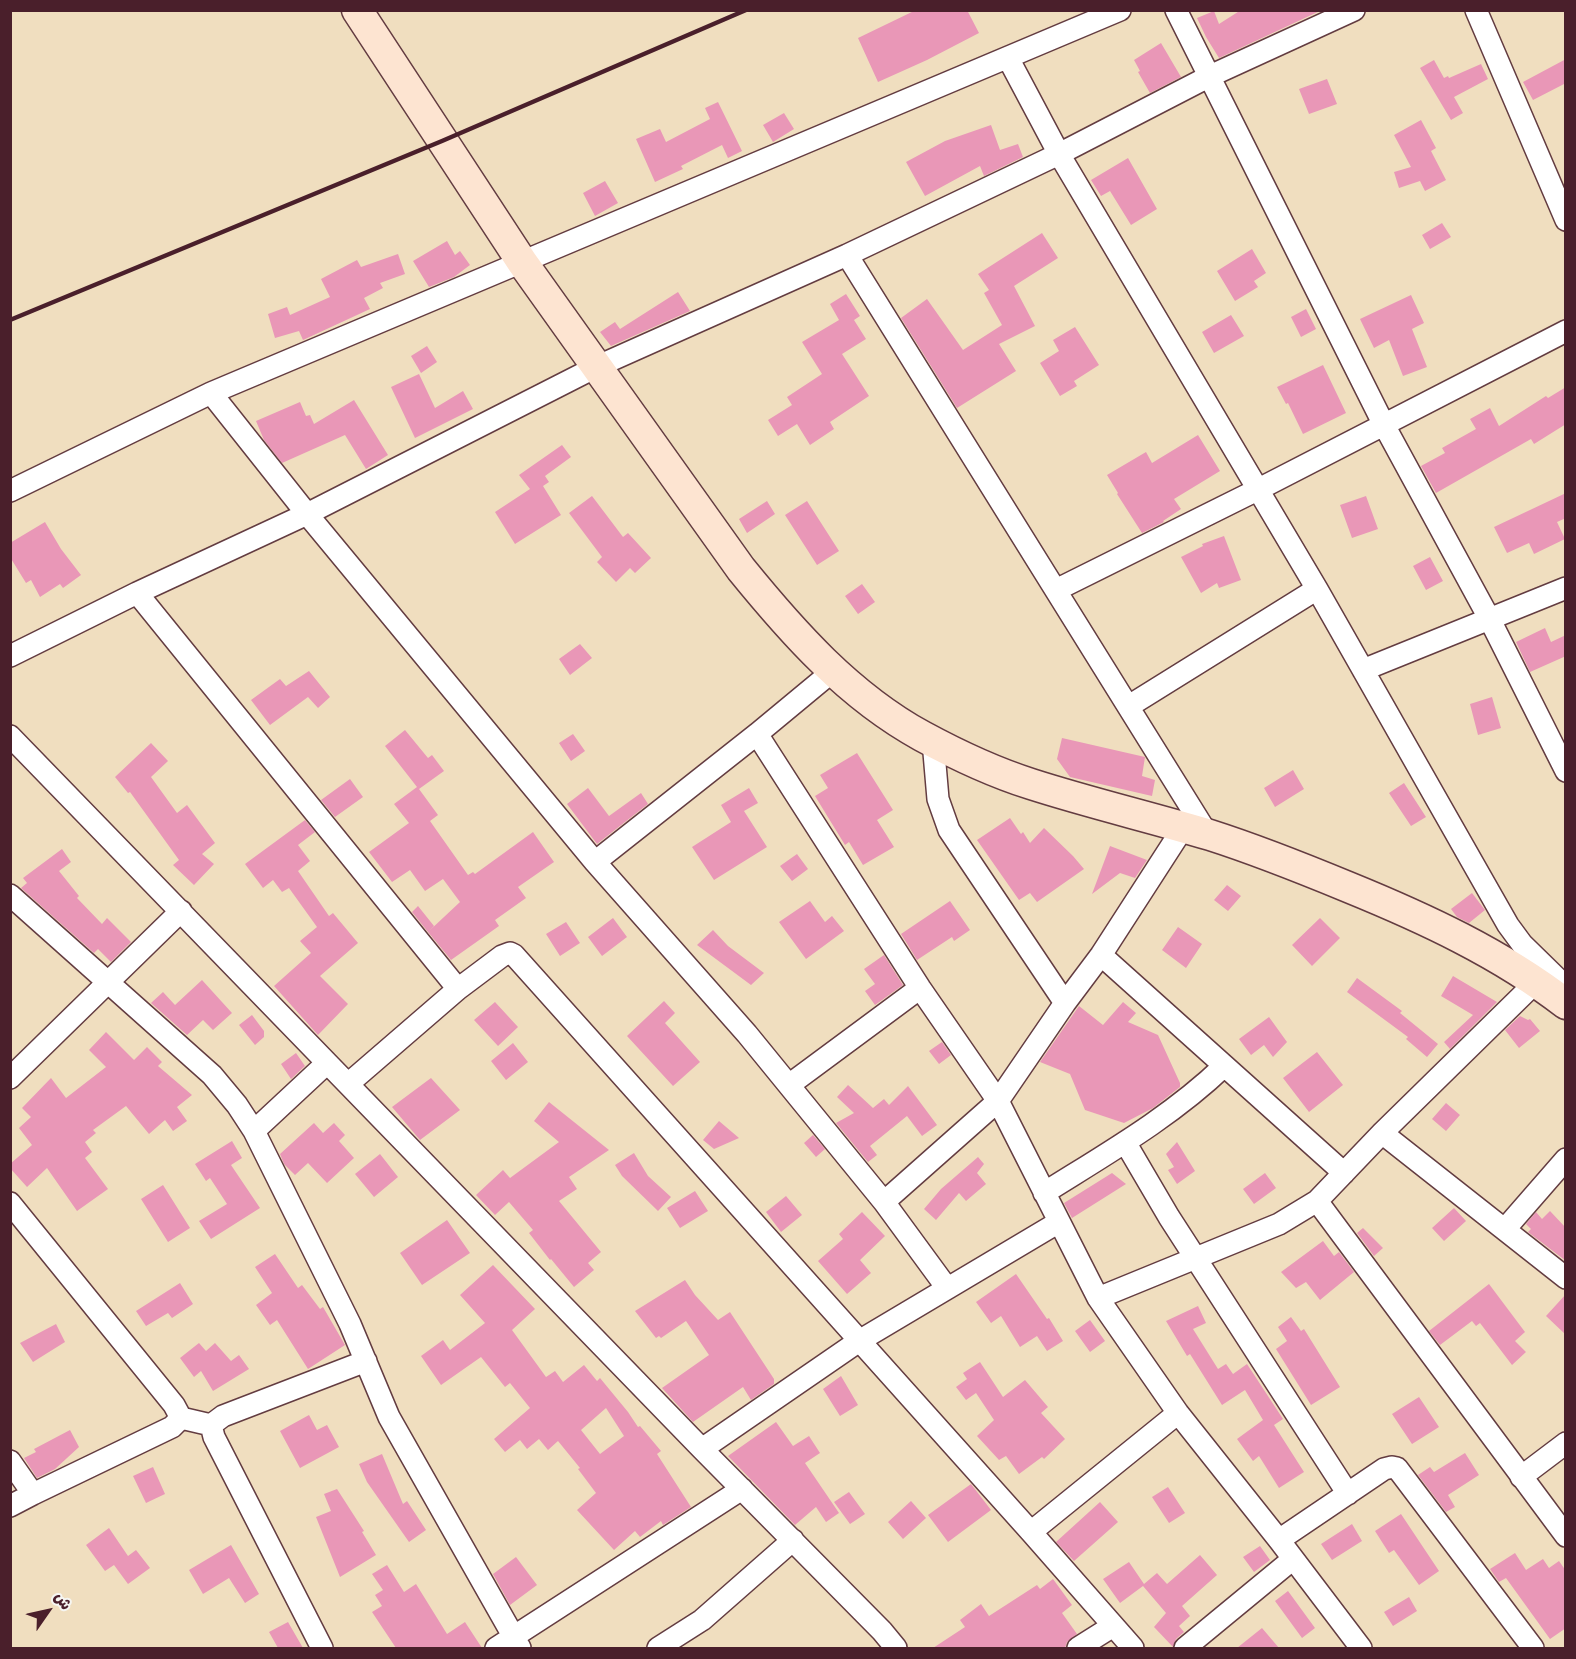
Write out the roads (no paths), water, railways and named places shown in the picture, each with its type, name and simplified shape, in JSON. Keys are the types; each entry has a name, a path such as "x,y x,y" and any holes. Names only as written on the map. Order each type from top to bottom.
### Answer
{"street":[{"path":"357,10 522,262 741,569 779,616 833,671 878,707 933,741 979,765 1030,784 1258,851 1387,903 1466,941 1557,991"},
{"path":"10,491 211,393 1120,10"},
{"path":"1176,10 1384,425 1489,618 1566,771"},
{"path":"10,656 137,593 307,514 596,367 847,255 1059,154 1210,76 1354,10"},
{"path":"1476,10 1566,220"},
{"path":"1008,58 1059,154 1317,589 1508,925 1557,991"},
{"path":"847,255 1129,706 1195,831"},
{"path":"1056,591 1566,331"},
{"path":"211,393 307,514 595,862 789,1085 884,1202 947,1288"},
{"path":"1362,670 1566,588"},
{"path":"1129,706 1317,589"},
{"path":"137,593 458,989"},
{"path":"595,862 757,735 833,671"},
{"path":"757,735 920,988 998,1101 1098,1298 1178,1413 1279,1539 1361,1648"},
{"path":"10,736 702,1449 882,1631 896,1648"},
{"path":"933,741 938,799 949,830 1065,1003"},
{"path":"884,1202 998,1101 1065,1003 1195,831"},
{"path":"10,896 212,1075 237,1105 254,1131 350,1323 389,1417 510,1645 741,1489"},
{"path":"10,1078 181,911"},
{"path":"348,1084 458,989 502,956 510,953 514,955 1032,1532 1133,1648"},
{"path":"1101,955 1344,1173"},
{"path":"789,1085 920,988"},
{"path":"1098,1298 1279,1224 1317,1201 1382,1133 1557,991"},
{"path":"254,1131 327,1063"},
{"path":"1044,1193 1125,1142 1200,1090 1224,1066"},
{"path":"1382,1133 1566,1278"},
{"path":"1125,1142 1168,1217 1348,1494"},
{"path":"1505,1229 1566,1160"},
{"path":"1317,1201 1566,1536"},
{"path":"10,1203 174,1405 181,1418 211,1425 224,1416 366,1362"},
{"path":"702,1449 859,1341 1059,1222"},
{"path":"1032,1532 1178,1413"},
{"path":"10,1506 172,1427 181,1418"},
{"path":"211,1425 214,1437 322,1648"},
{"path":"1521,1477 1566,1443"},
{"path":"10,1461 33,1494"},
{"path":"1279,1539 1384,1469 1397,1468 1533,1648"},
{"path":"658,1648 702,1620 793,1540"},
{"path":"1185,1648 1293,1558"},
{"path":"1078,1648 1113,1626"}],"railway":[{"path":"10,320 442,141 746,10"}]}
